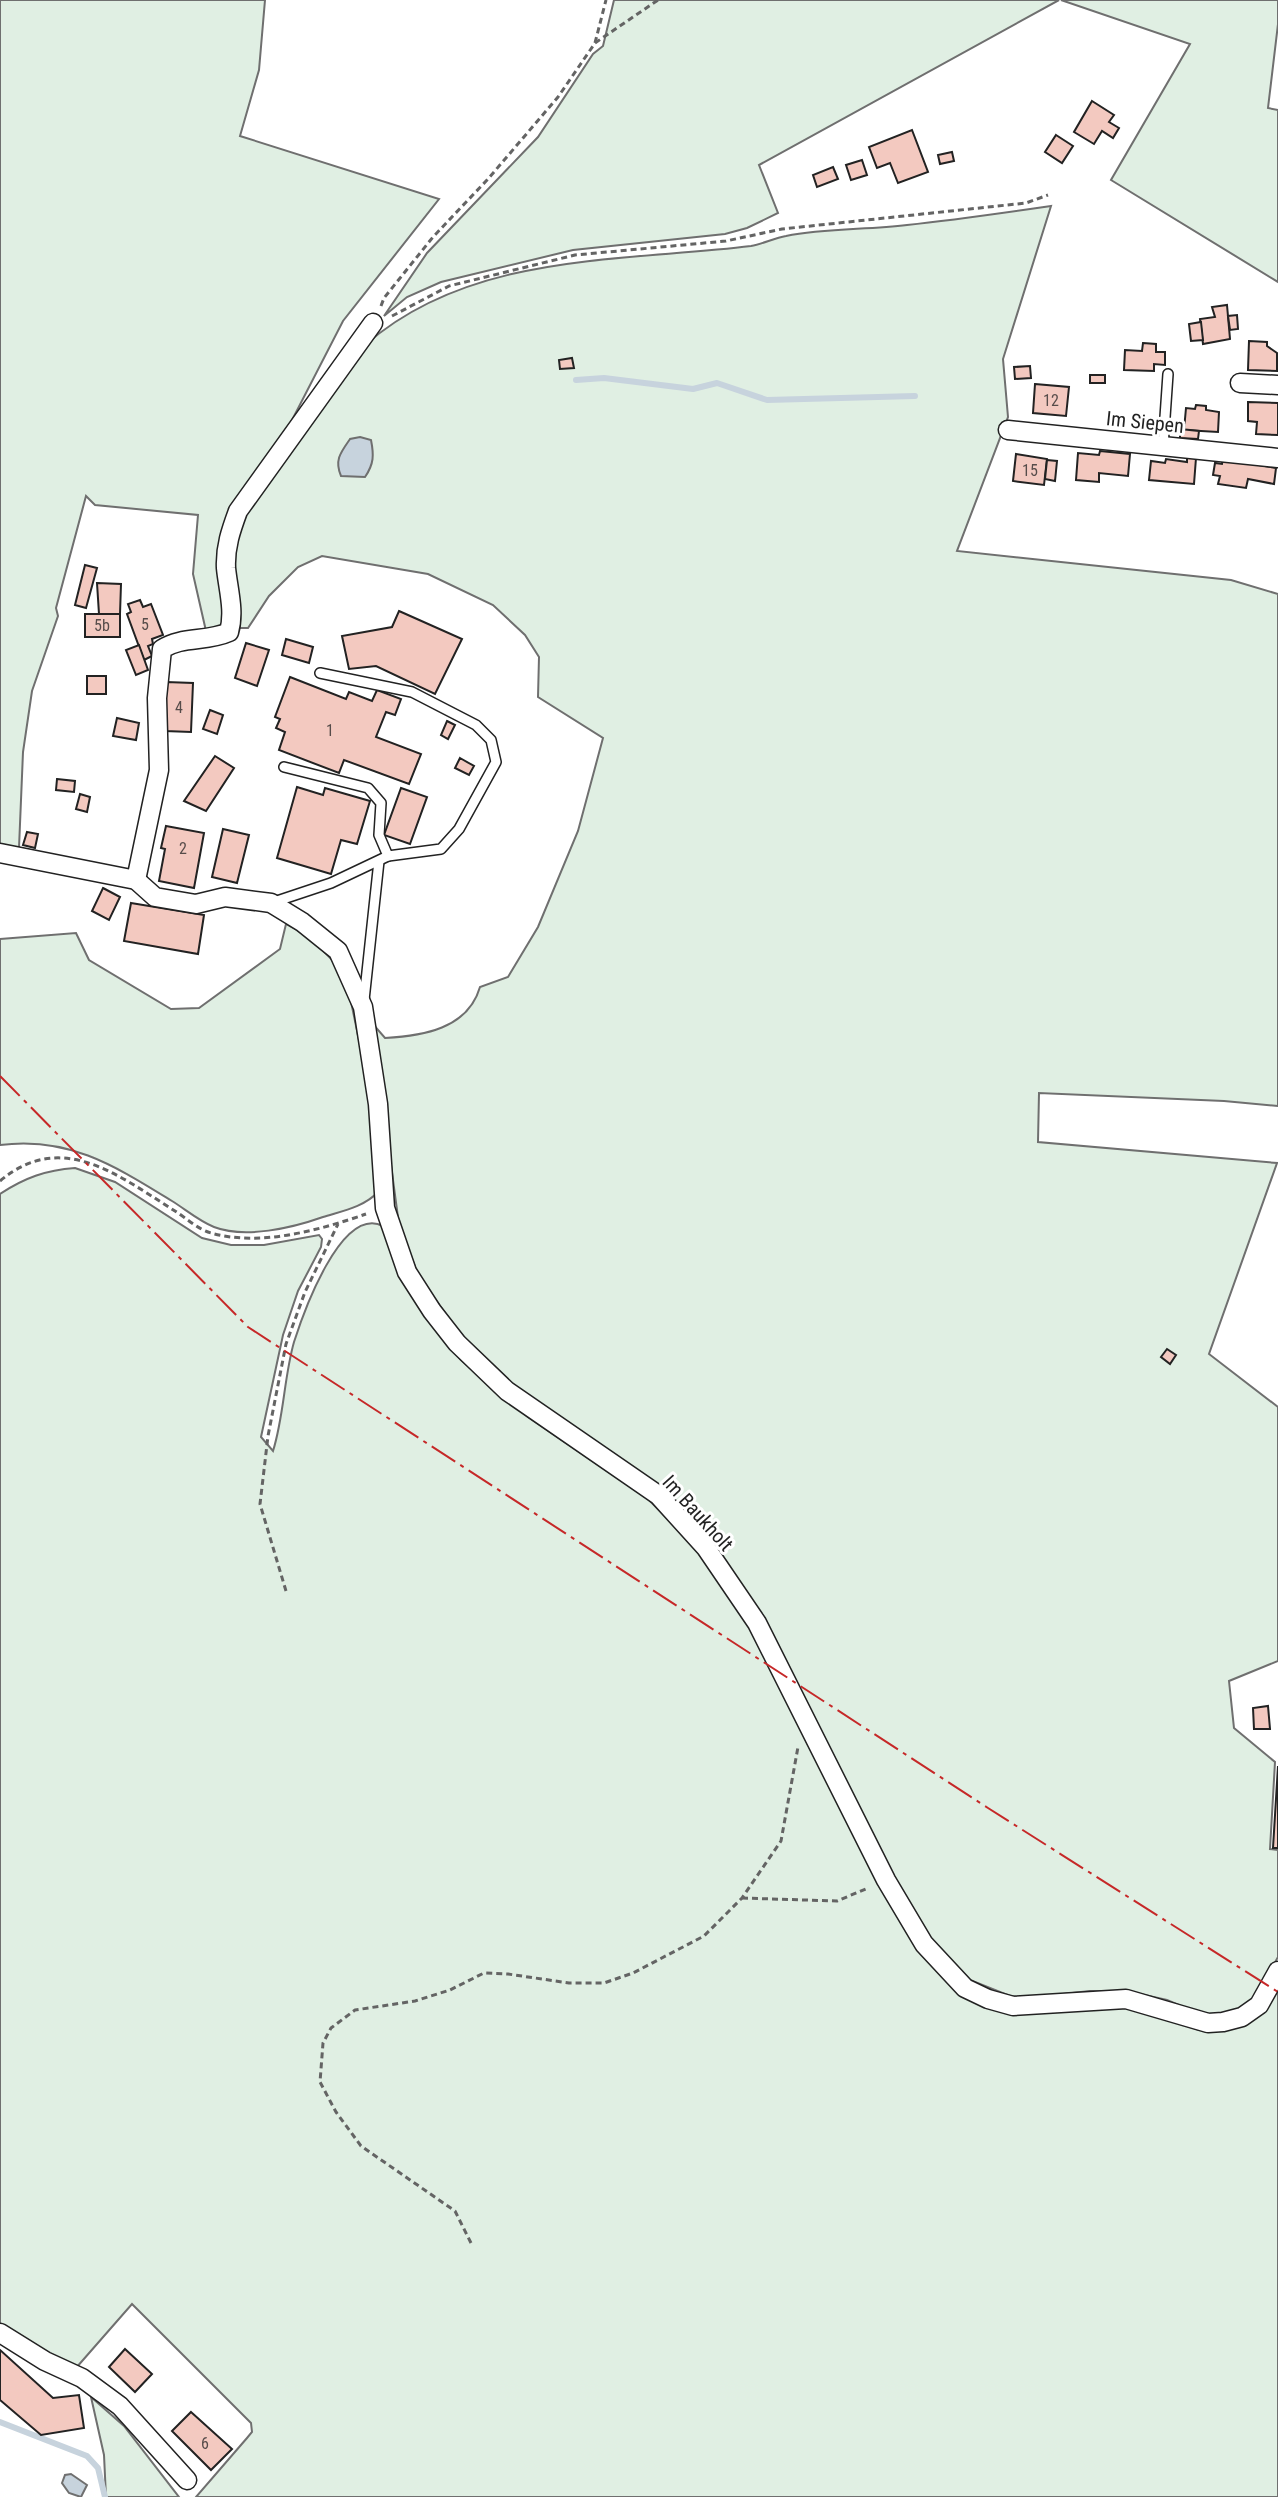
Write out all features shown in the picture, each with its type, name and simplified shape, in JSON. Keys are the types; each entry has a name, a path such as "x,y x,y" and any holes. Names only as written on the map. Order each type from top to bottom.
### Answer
{"street":[{"path":"136,880 159,770 157,698 162,649 173,642 229,632 232,621 226,564 228,539 238,511 373,323"},
{"path":"1240,383 1278,385"},
{"name":"Im Siepen","path":"1008,430 1278,458"},
{"name":"Im Baukholt","path":"0,853 136,880 155,897 196,904 225,897 271,903 302,922 338,951 363,1007 378,1104 385,1208 407,1272 457,1343 507,1391 658,1495 706,1548 757,1623 886,1880 924,1944 965,1988 1013,2006 1126,1999 1208,2023 1242,2017 1259,2005 1278,1971"},
{"path":"0,2333 45,2361 82,2378 120,2406 187,2480"}],"lane":[{"path":"1163,446 1168,374"},
{"path":"271,903 331,883 383,858 441,849 459,829 496,762 491,740 476,725 412,692 320,673"},
{"path":"284,767 368,788 381,803 379,835 383,858 363,1007"}],"path":[{"path":"384,298 433,237 558,97 595,43 606,0"},
{"path":"595,43 658,0"},
{"path":"373,323 449,286 575,255 726,241 782,229 1026,203 1048,195"},
{"path":"0,1181 16,1168 61,1156 107,1169 209,1233 274,1237 338,1224 385,1208"},
{"path":"286,1591 260,1504 268,1436 286,1344 305,1292 338,1224"},
{"path":"471,2243 455,2211 361,2146 336,2112 320,2082 323,2043 331,2028 355,2010 415,2001 450,1990 484,1973 569,1983 604,1983 633,1973 704,1936 742,1898 781,1841 803,1712"},
{"path":"742,1898 837,1901 886,1880"}],"green space":[{"path":"0,0 265,0 259,70 240,136 439,199 343,321 290,424 231,516 224,623 217,629 206,631 193,574 198,515 95,505 86,496 56,608 58,616 32,691 23,752 19,848 0,844"},
{"path":"614,0 1059,0 759,165 778,213 747,228 725,234 573,250 441,282 407,297 384,316 427,253 538,137 593,54 603,46"},
{"path":"1061,0 1278,0 1268,108 1278,110 1278,282 1111,180 1190,44"},
{"path":"1051,206 1003,359 1008,417 957,551 1231,580 1278,594 1278,1106 1039,1093 1038,1142 1277,1163 1209,1354 1278,1407 1278,1661 1229,1681 1234,1728 1275,1762 1270,1849 1278,1850 1278,1957 1255,1998 1225,2014 1200,2014 1167,2000 1131,1992 1090,1991 1027,1998 1010,1996 970,1980 930,1940 893,1879 763,1616 701,1531 527,1397 473,1351 419,1277 399,1225 372,1023 385,1038 442,1028 465,1012 480,987 508,977 538,927 578,831 603,738 538,697 539,657 525,635 493,605 428,574 322,556 298,567 269,596 248,628 240,628 232,561 235,536 252,504 365,345 407,315 452,293 499,277 549,267 751,246 801,233 892,227"},
{"path":"286,924 311,938 336,964 349,992 372,1103 378,1192 372,1197 352,1208 311,1221 283,1228 240,1232 203,1222 131,1176 90,1156 48,1145 0,1145 0,939 76,933 89,960 171,1009 199,1008 280,949"},
{"path":"75,1168 115,1182 202,1238 231,1245 264,1245 319,1235 322,1239 321,1247 298,1291 283,1335 261,1437 273,1451 294,1342 315,1287 339,1246 353,1231 367,1224 383,1226 428,1320 461,1360 528,1417 648,1499 705,1557 748,1623 883,1891 921,1954 962,1995 1114,2005 1138,2009 1199,2030 1227,2029 1278,1986 1278,2497 196,2497 252,2432 251,2423 132,2304 76,2368 44,2355 0,2323 0,1194 36,1176"},
{"path":"91,2397 124,2426 179,2497 106,2497 104,2455"}],"shaded area":[{"path":"360,437 371,440 372,464 365,477 341,476 338,461 341,452 350,439"},
{"path":"71,2474 87,2485 81,2497 69,2493 62,2483 65,2475"}],"building":[{"path":"1092,101 1114,115 1109,122 1119,128 1113,138 1102,131 1094,144 1074,132"},
{"path":"912,130 928,172 898,183 890,163 877,168 869,147"},
{"path":"1056,135 1073,146 1062,163 1045,152"},
{"path":"952,152 954,161 940,164 938,155"},
{"path":"862,160 867,175 851,180 846,165"},
{"path":"833,167 838,179 817,187 813,175"},
{"path":"1227,305 1230,339 1203,344 1200,319 1215,317 1212,307"},
{"path":"1237,315 1238,329 1230,330 1228,316"},
{"path":"1201,322 1203,340 1191,341 1189,324"},
{"path":"1249,341 1267,342 1267,346 1277,353 1277,371 1248,370"},
{"path":"1143,343 1156,344 1156,352 1165,352 1165,365 1154,364 1154,371 1124,370 1125,350 1142,351"},
{"path":"572,358 574,368 560,369 559,360"},
{"path":"1030,366 1031,378 1015,379 1014,367"},
{"path":"1090,375 1105,375 1105,383 1090,383"},
{"path":"1035,384 1069,387 1066,416 1033,413"},
{"path":"1248,402 1278,403 1278,435 1256,434 1257,422 1248,421"},
{"path":"1196,405 1219,412 1218,432 1184,430 1186,408 1195,409"},
{"path":"1180,429 1199,431 1198,439 1180,438"},
{"path":"1100,451 1130,454 1128,476 1099,473 1099,482 1076,480 1078,453 1099,455"},
{"path":"1016,454 1047,459 1044,485 1013,481"},
{"path":"1187,457 1196,458 1194,484 1149,480 1151,461 1165,463 1166,459 1187,462"},
{"path":"1223,459 1276,468 1274,484 1248,479 1246,488 1218,484 1220,476 1213,475 1215,463 1222,464"},
{"path":"1047,460 1057,461 1055,481 1045,479"},
{"path":"85,565 97,568 86,608 75,605"},
{"path":"97,583 121,584 120,614 99,614"},
{"path":"140,600 143,607 151,604 163,635 152,639 153,644 148,646 152,656 144,660 127,614 131,612 128,604"},
{"path":"399,611 462,639 435,694 376,666 349,669 342,636 392,627"},
{"path":"85,614 120,614 120,637 85,637"},
{"path":"286,639 313,647 309,663 282,655"},
{"path":"246,643 269,650 257,686 235,678"},
{"path":"139,645 148,670 136,675 126,650"},
{"path":"87,676 106,676 106,694 87,694"},
{"path":"290,677 346,699 349,692 372,701 377,690 401,699 395,715 386,712 376,737 421,754 409,784 344,760 339,773 279,750 285,732 276,728 280,719 275,717"},
{"path":"166,682 193,683 191,732 165,731"},
{"path":"210,710 223,715 217,734 203,729"},
{"path":"117,718 139,723 136,740 113,736"},
{"path":"447,721 455,725 448,739 441,735"},
{"path":"215,756 234,768 206,811 184,801"},
{"path":"460,758 474,766 469,775 455,768"},
{"path":"57,779 75,781 74,792 56,790"},
{"path":"297,787 323,795 325,788 370,801 357,844 341,840 331,874 277,858"},
{"path":"401,788 427,797 410,844 384,835"},
{"path":"80,794 90,797 87,812 76,809"},
{"path":"166,826 204,833 194,888 159,881"},
{"path":"223,829 249,835 237,883 212,877"},
{"path":"27,832 38,834 35,848 23,845"},
{"path":"103,888 120,897 109,920 92,911"},
{"path":"131,903 204,915 198,954 124,941"},
{"path":"1167,1349 1176,1355 1170,1364 1161,1357"},
{"path":"1268,1706 1270,1729 1254,1729 1253,1708"},
{"path":"1278,1766 1278,1848 1273,1848"},
{"path":"125,2349 152,2374 135,2392 109,2367"},
{"path":"0,2350 53,2398 79,2395 84,2428 41,2435 0,2400"},
{"path":"191,2412 232,2449 211,2470 172,2431"}],"waterway":[{"path":"576,380 604,378 693,389 717,383 767,400 915,396"},
{"path":"0,2422 87,2456 98,2468 105,2497"}],"power":[{"path":"0,1076 248,1327 988,1808 1278,1992"}]}
